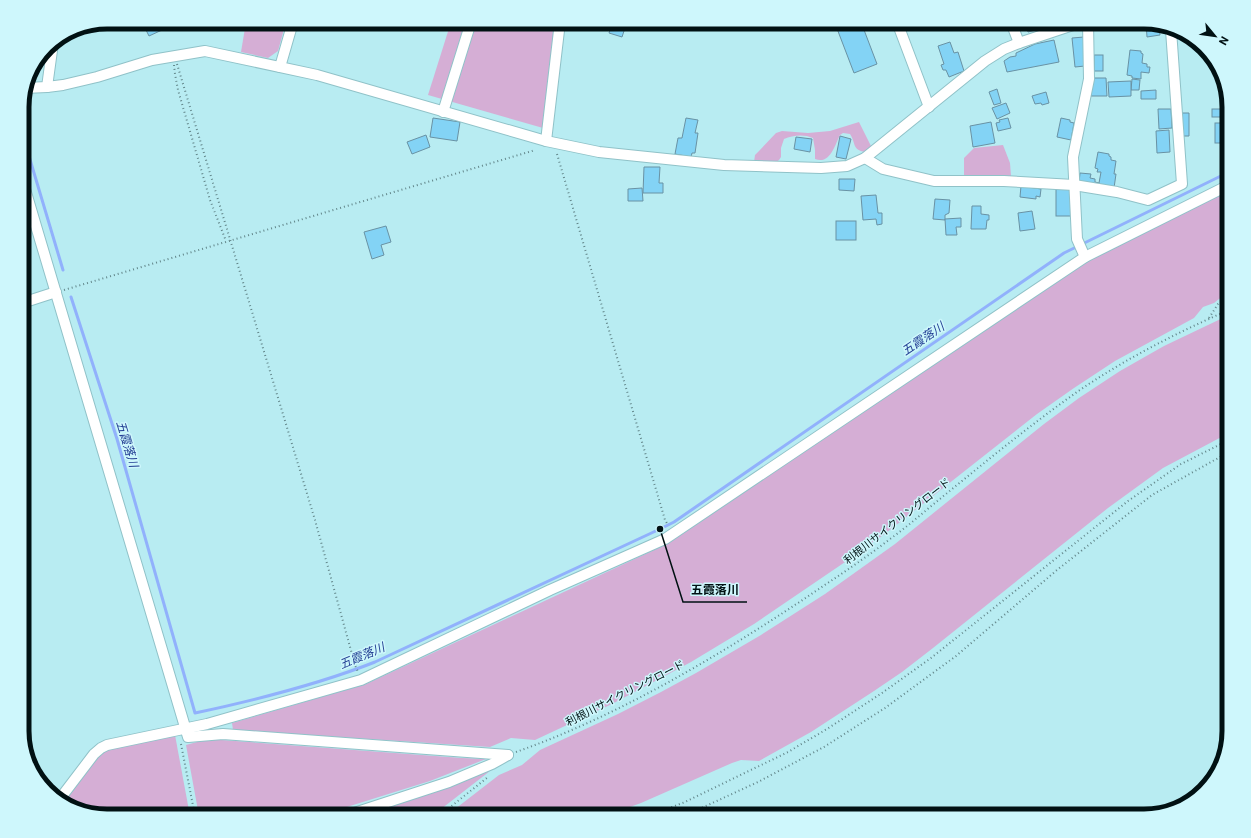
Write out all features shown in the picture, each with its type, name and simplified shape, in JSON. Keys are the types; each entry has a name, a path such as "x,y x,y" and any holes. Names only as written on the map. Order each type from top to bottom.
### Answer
{"street":[{"path":"280,67 291,29"},
{"path":"444,112 469,29"},
{"path":"546,141 559,29"},
{"path":"900,29 929,107"},
{"path":"1014,29 1019,43"},
{"path":"32,88 47,88 63,85 152,60 205,51 317,75 546,141 598,152 724,165 820,168 848,166 865,158 985,61 1004,49 1061,29"},
{"path":"1084,254 1077,239 1073,157 1089,79 1088,29"},
{"path":"865,158 883,170 934,181 1004,181 1074,185 1117,192 1148,200 1182,184 1171,34"},
{"path":"47,88 52,52"},
{"path":"63,795 94,754 101,748 115,743 215,722 361,680 550,590 665,539 1084,254 1222,188"},
{"path":"29,202 188,737 223,734 508,755"},
{"path":"29,300 56,292"},
{"path":"366,809 449,782 492,764 508,755"}],"path":[{"path":"174,56 315,520 355,665"},
{"path":"174,56 178,90 210,200 226,241"},
{"path":"56,292 532,151 546,141 557,152 665,520"},
{"path":"1209,319 1218,304 1222,301"},
{"name":"利根川サイクリングロード","path":"508,755 545,742 658,688 756,630 891,539 1040,419 1076,393 1117,366 1153,346 1222,313"},
{"path":"667,809 685,802 788,752 827,729 882,693 960,635 1128,501 1182,464 1222,444"},
{"path":"699,809 758,782 824,747 885,708 956,656 1057,570 1152,495 1222,456"},
{"path":"181,744 194,809"},
{"path":"448,809 489,777"}],"shaded area":[{"path":"245,29 284,29 278,51 268,58 241,52"},
{"path":"449,29 554,29 543,128 428,95"},
{"path":"859,122 872,148 865,152 856,148 850,134 843,133 840,135 834,149 828,157 820,160 815,159 813,138 798,136 784,139 781,148 781,157 775,163 754,162 755,155 776,133 782,131 808,133 830,131"},
{"path":"1003,145 1010,163 1011,176 964,177 964,158 974,148"},
{"path":"1222,193 1222,297 1214,303 1203,307 1194,318 1115,361 1074,388 1037,414 886,533 754,624 691,662 612,704 535,740 511,738 490,747 233,730 232,723 366,684 669,543 1082,263"},
{"path":"1222,318 1222,437 1163,468 1108,508 933,648 874,691 811,732 759,761 741,760 732,763 624,809 455,809 499,775 522,765 540,750 618,714 696,673 761,635 825,594 895,544 1044,424 1079,398 1120,371 1164,346"},
{"path":"175,735 189,809 107,809 87,806 66,797 98,755 106,749"},
{"path":"208,739 486,759 430,781 340,809 198,809 186,745"},
{"path":"490,771 441,809 383,809"}],"building":[{"path":"146,29 162,29 162,30 149,36"},
{"path":"610,29 625,29 622,37 609,33"},
{"path":"837,29 864,29 877,64 854,73"},
{"path":"1027,29 1040,29 1028,32"},
{"path":"1146,29 1159,30 1160,35 1147,37"},
{"path":"1084,37 1085,66 1075,67 1072,38"},
{"path":"1054,40 1059,62 1007,72 1004,61 1010,57 1016,56 1016,53 1035,44"},
{"path":"950,42 954,53 958,52 964,71 949,77 946,70 943,70 941,65 944,64 938,46"},
{"path":"1130,50 1141,51 1143,54 1142,63 1147,64 1147,67 1150,67 1149,73 1141,72 1141,79 1132,78 1132,76 1127,75"},
{"path":"1094,55 1103,55 1103,71 1094,71"},
{"path":"1091,78 1106,78 1107,96 1091,96"},
{"path":"1132,79 1140,80 1139,90 1131,90"},
{"path":"1131,81 1131,96 1109,97 1108,82"},
{"path":"997,89 1001,103 994,105 989,92"},
{"path":"1156,90 1156,99 1141,99 1141,91"},
{"path":"1046,92 1049,103 1042,105 1041,103 1035,104 1032,96"},
{"path":"1006,103 1010,113 997,119 992,108"},
{"path":"1158,109 1171,109 1172,128 1159,129"},
{"path":"1212,109 1222,109 1222,117 1212,117"},
{"path":"1181,113 1189,113 1189,136 1182,136"},
{"path":"433,118 460,122 457,141 430,137"},
{"path":"686,118 698,120 695,133 698,133 695,153 692,153 691,157 675,154 678,138 682,138"},
{"path":"1008,118 1011,128 998,131 996,123 1000,122 999,120"},
{"path":"1061,118 1070,120 1070,122 1074,123 1071,140 1057,137"},
{"path":"991,122 995,143 973,147 970,126"},
{"path":"1215,123 1222,123 1222,143 1215,143"},
{"path":"1169,130 1170,152 1157,153 1156,131"},
{"path":"426,135 430,147 412,154 407,142"},
{"path":"840,136 851,139 846,159 836,157"},
{"path":"796,137 812,139 810,152 794,149"},
{"path":"1098,152 1109,154 1111,160 1116,161 1114,188 1079,183 1080,173 1091,174 1090,178 1095,179 1095,182 1099,183 1101,172 1097,172 1098,169 1095,168"},
{"path":"644,167 660,167 659,183 663,183 663,193 643,193"},
{"path":"839,179 855,179 854,191 839,190"},
{"path":"1021,186 1041,189 1040,197 1036,196 1036,199 1020,197"},
{"path":"642,188 643,201 628,201 628,189"},
{"path":"1056,189 1071,189 1071,216 1056,216"},
{"path":"876,195 878,213 882,213 882,224 877,225 876,219 863,220 861,196"},
{"path":"935,199 950,200 949,213 945,215 945,220 933,219"},
{"path":"972,206 981,206 981,214 989,215 986,229 971,229"},
{"path":"1032,211 1035,229 1020,231 1018,213"},
{"path":"961,218 961,227 956,227 957,235 946,235 945,219"},
{"path":"836,221 856,221 856,240 836,240"},
{"path":"386,226 391,242 381,245 384,255 372,259 364,232"}],"waterway":[{"name":"五霞落川","path":"29,156 63,270"},
{"name":"五霞落川","path":"71,297 117,439 195,713 286,691 331,678 375,662 674,522 1064,253 1222,175"}],"place":[{"name":"五霞落川","path":"660,529"}]}
